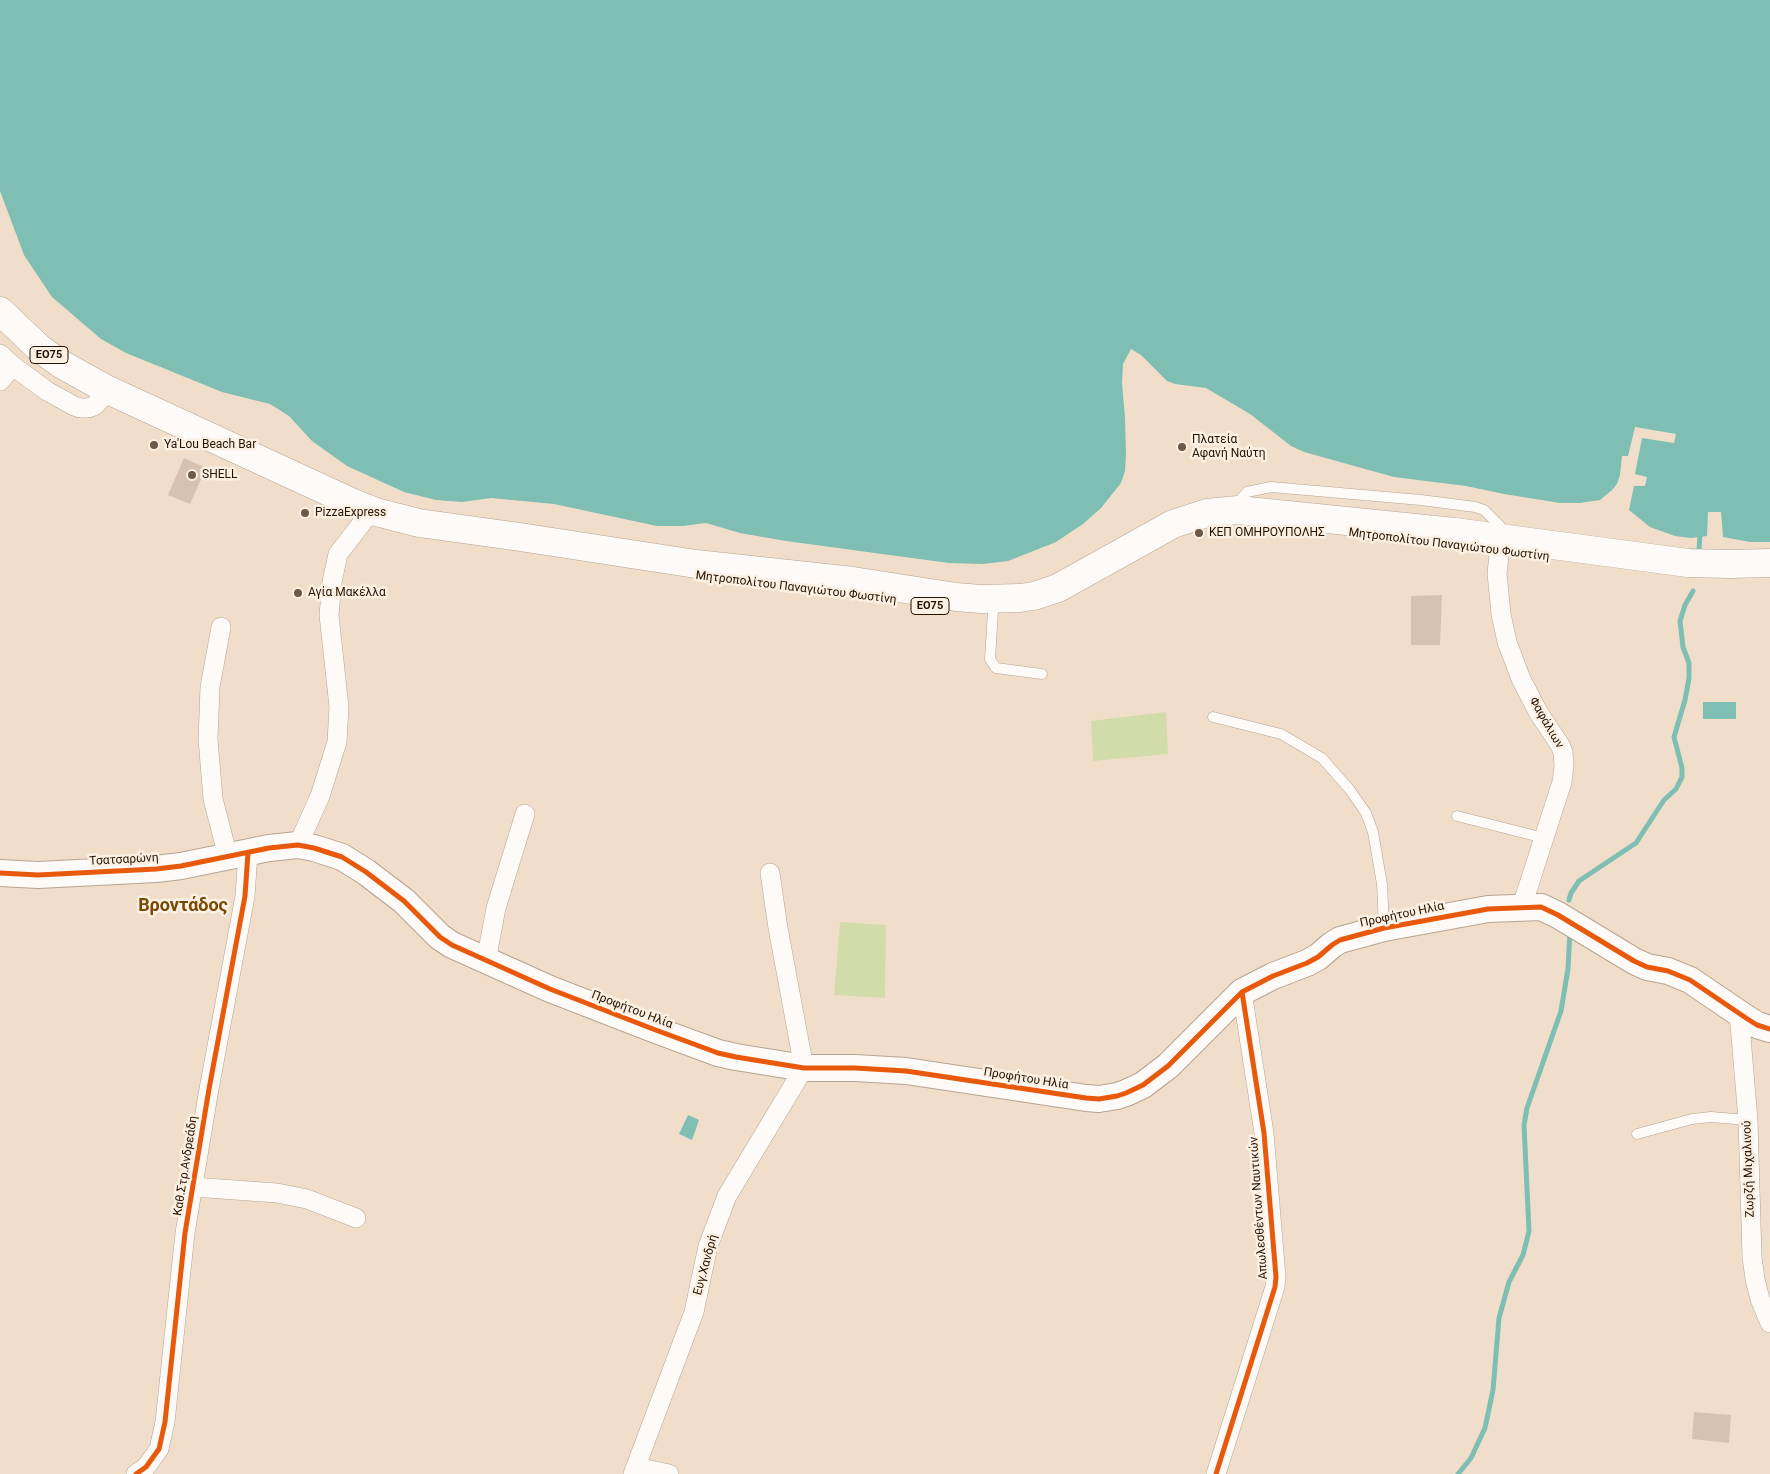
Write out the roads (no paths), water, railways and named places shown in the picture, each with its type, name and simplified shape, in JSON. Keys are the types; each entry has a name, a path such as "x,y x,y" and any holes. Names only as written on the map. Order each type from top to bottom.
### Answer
{"main road":[{"name":"ΕΟ75","path":"0,311 39,348 103,394"},
{"name":"ΕΟ75","path":"0,328 31,358 53,374 103,394"},
{"name":"Μητροπολίτου Παναγιώτου Φωστίνη","path":"103,394 238,464 414,534 692,576 852,594 954,609 1019,610 1051,604 1179,535 1196,529 1226,523 1275,525 1688,562 1725,564 1770,563"},
{"name":"Μητροπολίτου Παναγιώτου Φωστίνη","path":"368,515 520,536 696,564 853,581 948,596 980,599 1020,598 1048,592 1173,524 1207,513 1231,511 1287,514 1500,544 1701,576 1770,575"}],"street":[{"path":"0,381 6,360 48,391 74,406 88,408 94,406 103,394"},
{"path":"298,845 320,796 337,742 339,707 329,615 332,582 338,554 368,515"},
{"name":"Φαφάλιων","path":"1500,544 1497,574 1501,614 1507,642 1538,712 1563,752 1564,766 1562,782 1522,906"},
{"name":"Καθ.Στρ.Ανδρεάδη","path":"136,1474 146,1467 159,1449 165,1422 185,1233 245,896 238,855 213,799 208,739 210,687 221,627"},
{"path":"486,961 496,908 525,814"},
{"name":"Προφήτου Ηλία","path":"238,855 269,848 298,845 314,848 342,858 366,872 404,901 440,937 452,945 486,961 581,1002 718,1053 804,1068 846,1067 906,1071 1086,1098 1107,1098 1126,1093 1143,1085 1160,1073 1242,992 1272,976 1313,960 1340,940 1384,928 1488,909 1522,906 1540,906 1634,961 1647,967 1668,971 1690,980 1757,1025 1770,1029"},
{"name":"Τσατσαρώνη","path":"0,873 38,875 156,869 238,855"},
{"path":"770,873 778,928 804,1068"},
{"name":"Απωλεσθέντων Ναυτικών","path":"1216,1474 1275,1287 1276,1277 1264,1133 1242,992"},
{"name":"Ζωρζή Μιχαλινού","path":"1738,1013 1748,1120 1752,1257 1760,1299 1770,1323"},
{"name":"Ευγ.Χανδρή","path":"635,1471 694,1312 708,1246 727,1196 804,1068"},
{"path":"193,1187 276,1193 308,1199 356,1218"},
{"path":"635,1471 669,1474"}],"lane":[{"path":"993,611 990,659 992,663 996,668 1042,674"},
{"path":"1213,717 1281,734 1322,758 1350,790 1366,813 1373,832 1382,884 1384,928"},
{"path":"1457,816 1544,838"},
{"path":"1638,1134 1692,1119 1711,1117 1748,1120"}],"water":[{"path":"0,0 1770,0 1770,542 1750,542 1723,537 1721,512 1708,512 1707,536 1691,538 1675,536 1650,527 1629,510 1634,486 1645,486 1647,477 1635,474 1642,438 1674,443 1676,434 1635,427 1628,456 1622,456 1620,475 1617,484 1612,490 1600,500 1560,503 1466,486 1394,477 1304,452 1291,446 1250,414 1206,388 1175,384 1167,381 1141,355 1131,349 1123,364 1122,383 1126,454 1125,471 1121,483 1101,508 1083,524 1056,542 1008,561 983,564 949,563 786,541 740,533 706,523 683,526 657,526 554,504 491,498 462,502 436,500 404,492 347,466 312,441 289,416 270,404 222,392 126,353 101,339 52,297 24,255 0,191"},
{"path":"1703,702 1736,702 1736,719 1703,719"},
{"path":"688,1115 699,1120 692,1140 679,1134"}],"waterway":[{"path":"1699,549 1700,536"},
{"path":"1569,900 1579,881 1636,843 1664,800 1676,789 1682,777 1682,768 1674,737 1685,700 1689,678 1689,663 1683,647 1680,621 1685,605 1693,591"},
{"path":"1458,1474 1471,1458 1485,1428 1493,1390 1499,1318 1509,1282 1523,1255 1529,1231 1524,1125 1527,1108 1561,1011 1568,969 1570,931"}],"place":[{"name":"Ya'Lou Beach Bar","path":"154,445"},
{"name":"Πλατεία Αφανή Ναύτη","path":"1182,447"},
{"name":"SHELL","path":"192,475"},
{"name":"PizzaExpress","path":"305,513"},
{"name":"ΚΕΠ ΟΜΗΡΟΥΠΟΛΗΣ","path":"1199,533"},
{"name":"Αγία Μακέλλα","path":"298,593"}],"district":[{"name":"Βροντάδος","path":"183,906"}]}
